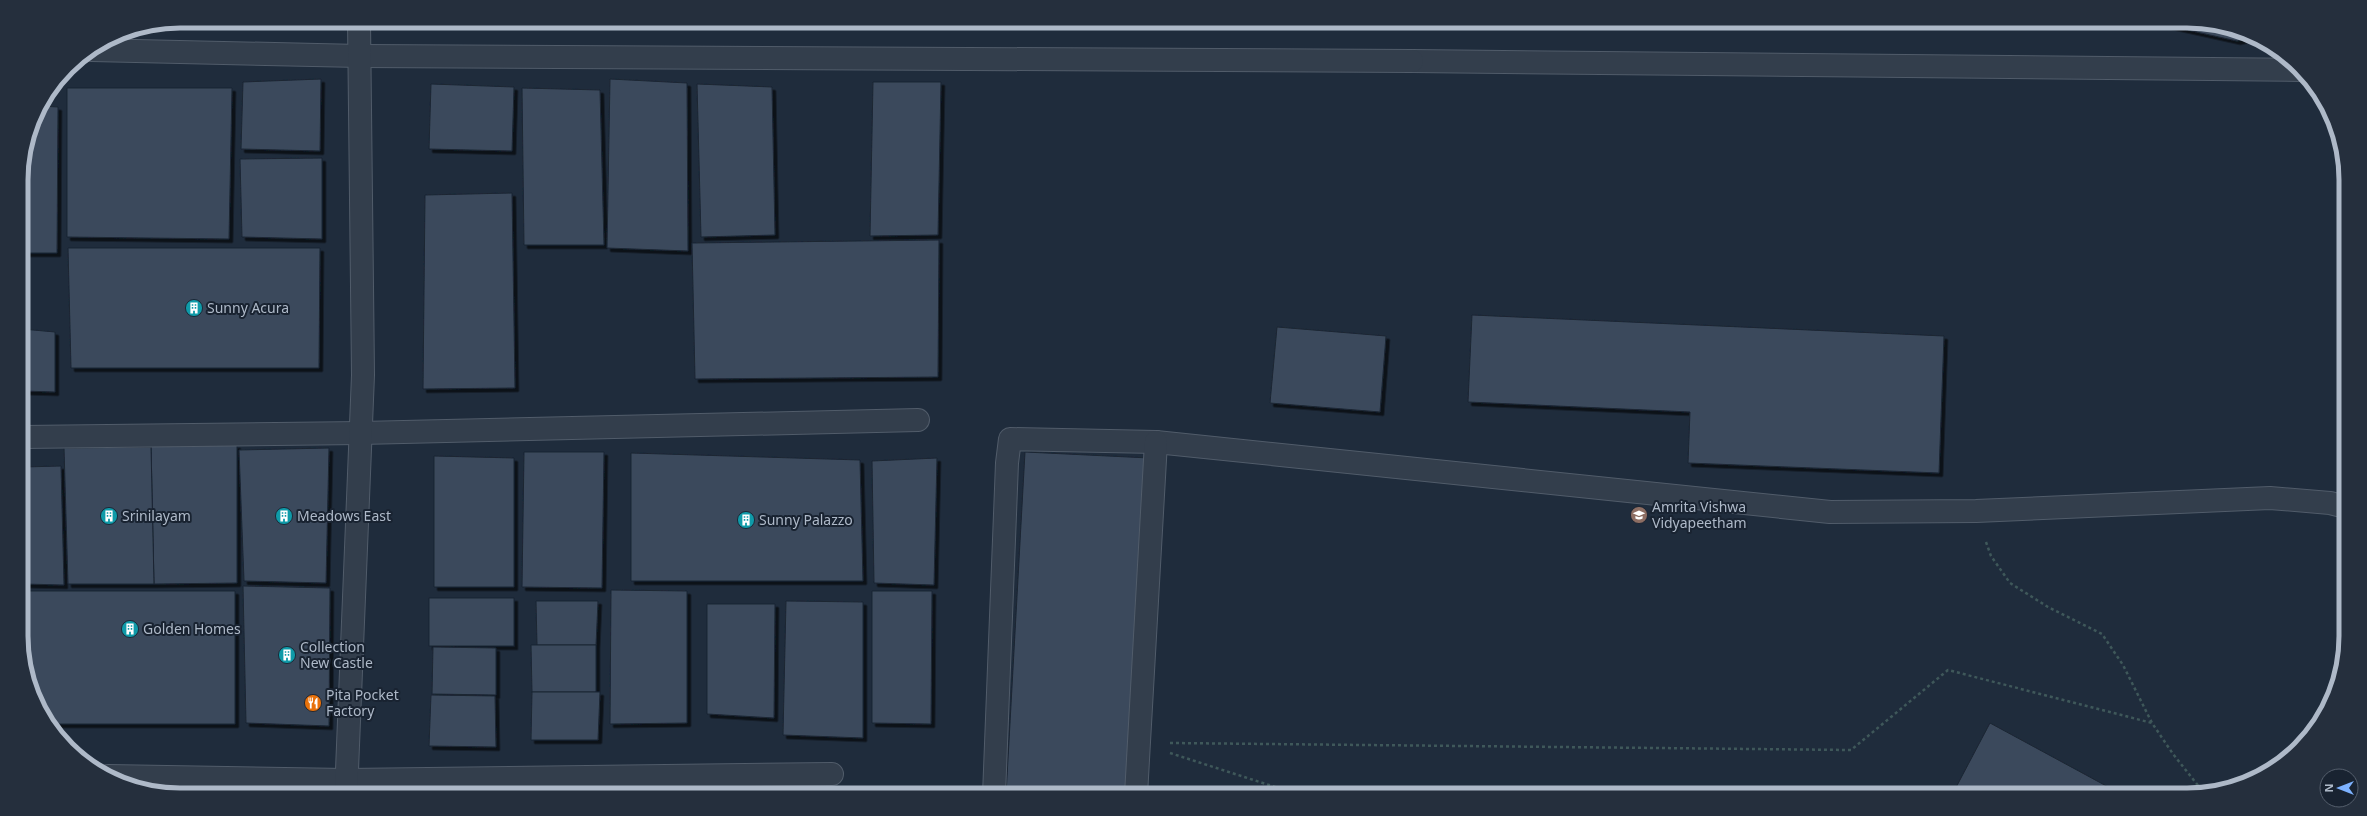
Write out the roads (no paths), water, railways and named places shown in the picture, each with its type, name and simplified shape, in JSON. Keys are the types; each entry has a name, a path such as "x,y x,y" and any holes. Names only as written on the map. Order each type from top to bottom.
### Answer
{"street":[{"path":"346,788 363,375 359,28"},
{"path":"101,50 360,56 1412,60 2291,70"},
{"path":"28,437 361,433 918,420"},
{"path":"994,788 1007,463 1010,439 1156,442 1830,512 1976,511 2270,498 2330,502 2339,505"},
{"path":"1136,788 1156,442"},
{"path":"124,777 346,788 832,774"}],"place":[{"name":"Sunny Acura","path":"194,308"},
{"name":"Amrita Vishwa Vidyapeetham","path":"1639,515"},
{"name":"Srinilayam","path":"109,516"},
{"name":"Meadows East","path":"284,516"},
{"name":"Sunny Palazzo","path":"746,520"},
{"name":"Golden Homes","path":"130,629"},
{"name":"Collection New Castle","path":"287,655"},
{"name":"Pita Pocket Factory","path":"313,703"}]}
